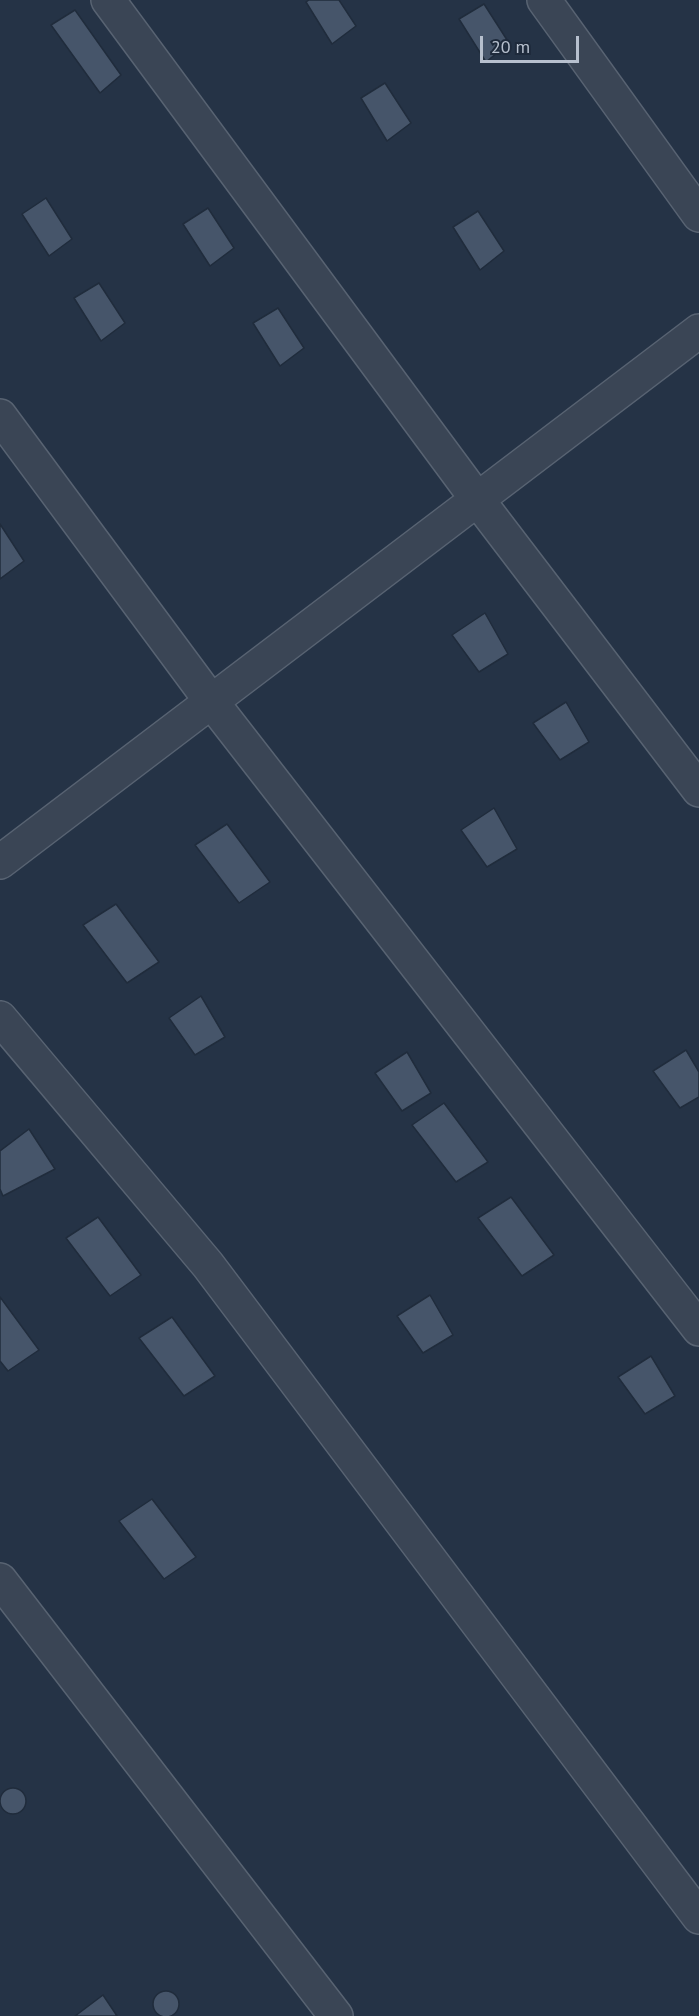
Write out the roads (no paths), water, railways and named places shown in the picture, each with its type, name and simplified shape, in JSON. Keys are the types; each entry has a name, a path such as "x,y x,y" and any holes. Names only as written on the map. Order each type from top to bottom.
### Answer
{"street":[{"path":"108,0 477,499 699,790"},
{"path":"543,0 699,215"},
{"path":"0,862 699,332"},
{"path":"0,416 211,701 699,1329"},
{"path":"0,1018 208,1265 699,1917"},
{"path":"0,1580 336,2016"}]}
